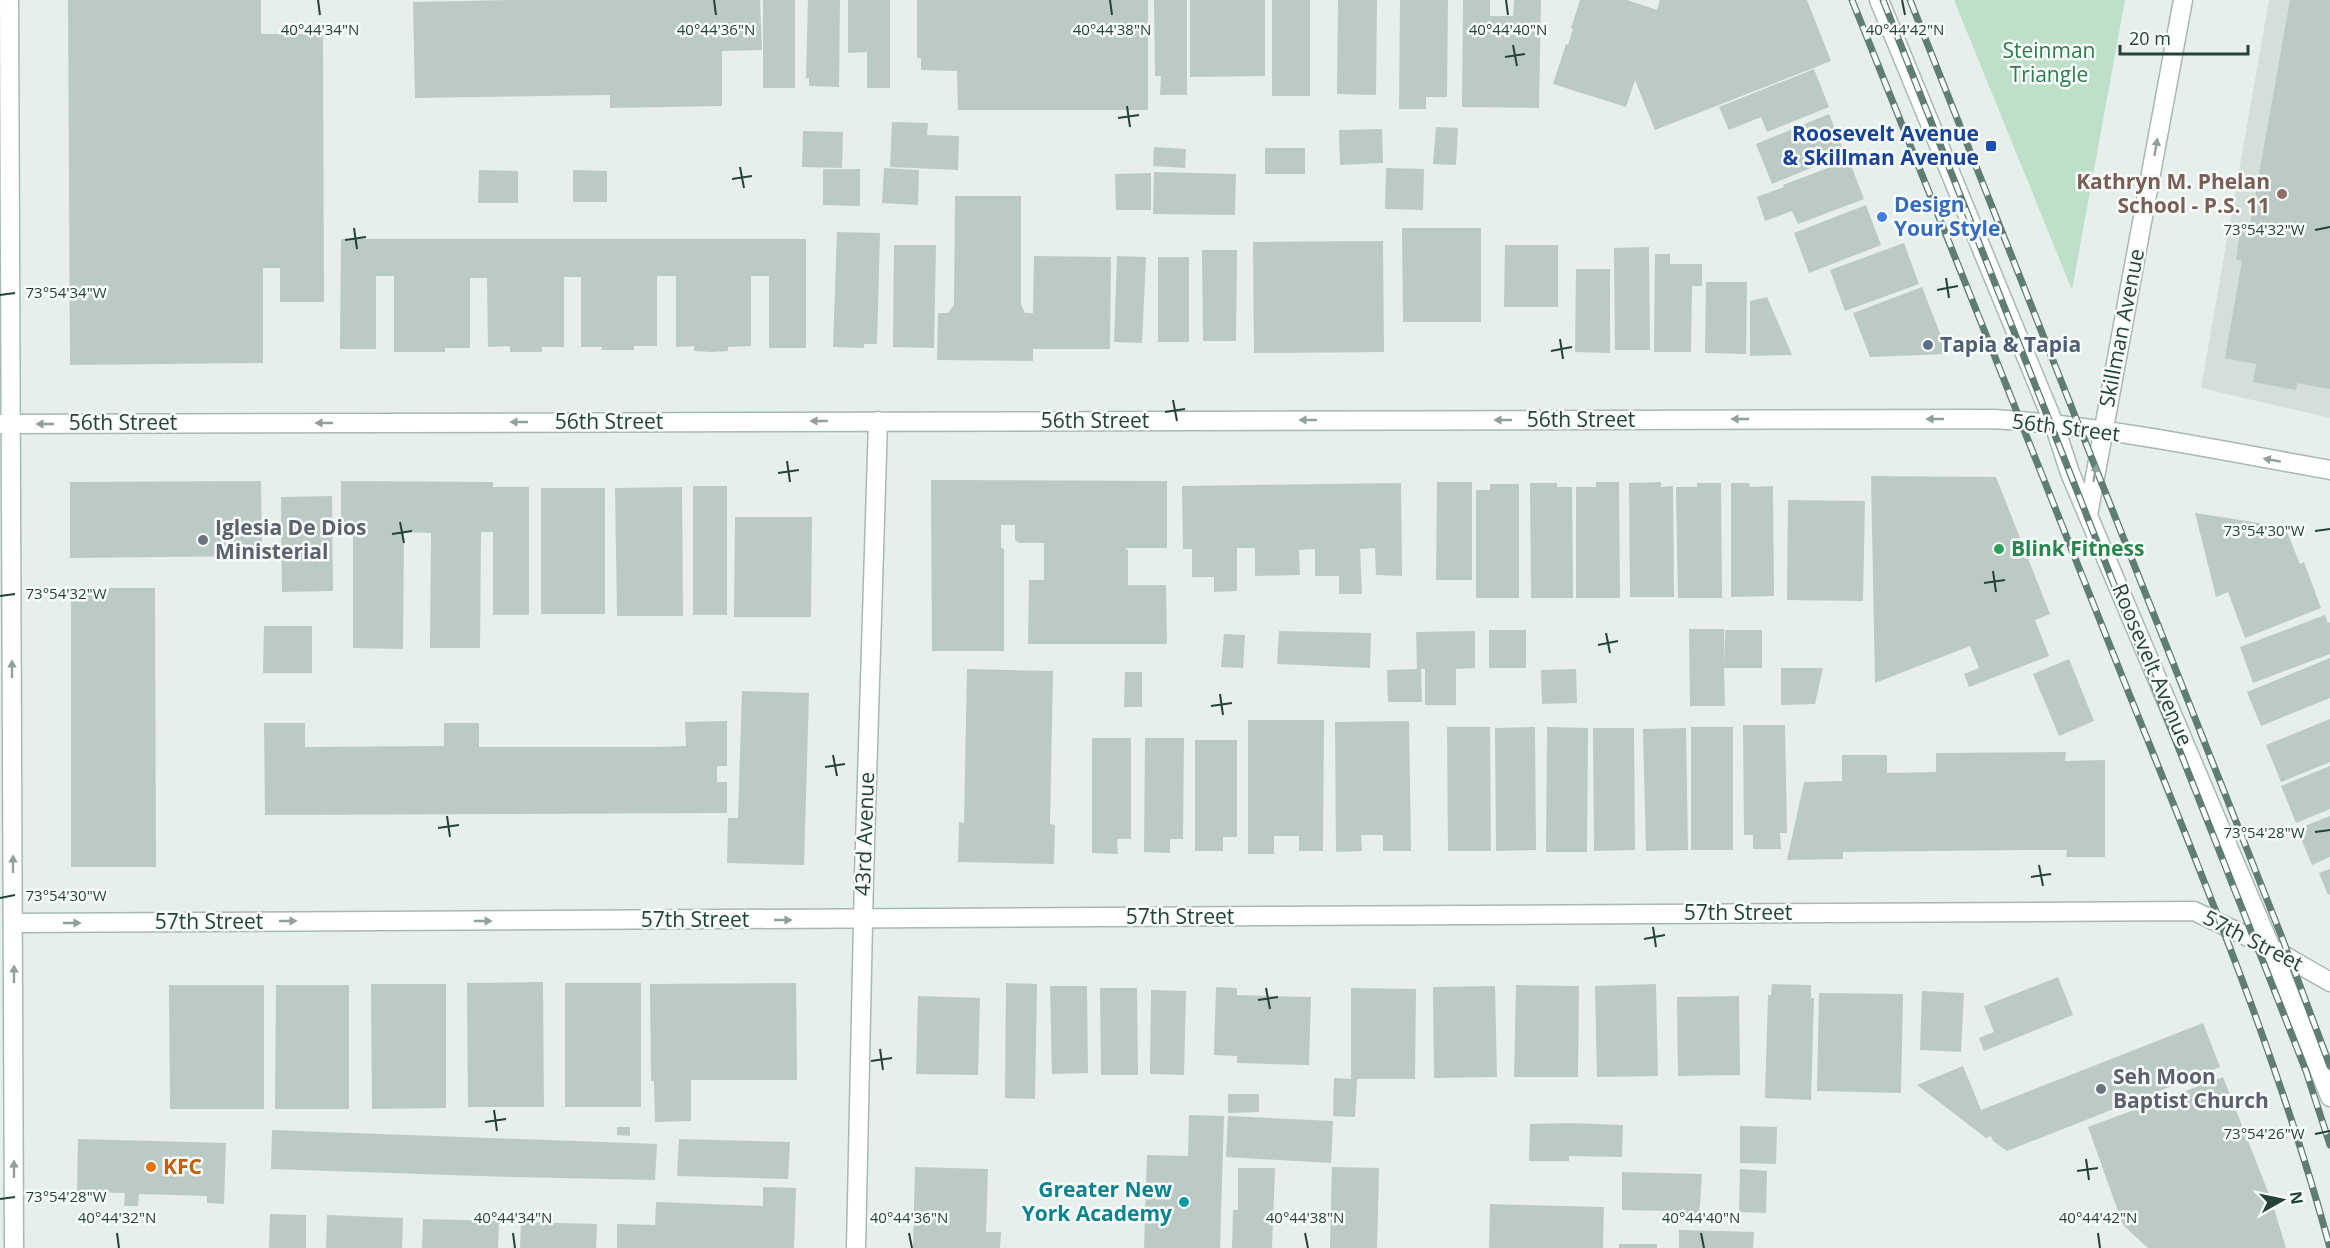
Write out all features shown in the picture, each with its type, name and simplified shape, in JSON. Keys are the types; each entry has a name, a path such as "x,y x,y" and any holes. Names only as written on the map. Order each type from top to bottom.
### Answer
{"street":[{"path":"9,0 5,424 13,923 14,1248"},
{"name":"Roosevelt Avenue","path":"1879,0 2054,424 2070,473 2271,948 2330,1097"},
{"name":"Skillman Avenue","path":"2088,515 2183,0"},
{"name":"56th Street","path":"5,424 1994,419 2054,424 2330,470"},
{"name":"43rd Avenue","path":"856,1248 878,421"},
{"name":"57th Street","path":"13,923 2194,910 2271,948 2330,982"}],"shaded area":[{"name":"Kathryn M. Phelan School - P.S. 11","path":"2269,0 2330,0 2330,418 2201,388"}],"green space":[{"name":"Steinman Triangle","path":"1954,0 2125,0 2072,290"}],"building":[{"path":"68,0 261,0 261,34 323,34 324,302 280,302 280,268 263,268 263,363 70,365"},
{"path":"760,0 762,50 722,51 722,106 610,108 610,95 415,98 413,2"},
{"path":"763,0 795,0 795,88 763,88"},
{"path":"808,0 840,0 839,87 809,86 809,78 806,78"},
{"path":"848,0 890,0 890,88 867,88 867,52 848,53"},
{"path":"917,0 1148,0 1148,110 958,110 957,71 921,70 921,58 917,58"},
{"path":"1154,0 1187,0 1187,95 1160,95 1161,76 1155,76"},
{"path":"1190,0 1265,0 1265,76 1190,77"},
{"path":"1272,0 1310,0 1310,96 1272,96"},
{"path":"1338,0 1377,0 1376,95 1337,94"},
{"path":"1400,0 1448,0 1447,97 1426,97 1426,109 1399,109"},
{"path":"1463,0 1490,0 1490,16 1513,16 1514,0 1541,0 1539,108 1462,107"},
{"path":"1580,0 1627,0 1657,10 1660,0 1807,0 1831,61 1655,130 1635,80 1626,107 1553,84 1566,44 1568,45"},
{"name":"Kathryn M. Phelan School - P.S. 11","path":"2290,0 2330,0 2330,389 2297,383 2296,390 2253,382 2256,364 2225,358 2242,261 2236,260 2241,224 2250,225"},
{"path":"1814,69 1829,107 1767,132 1761,117 1729,130 1719,107"},
{"path":"1829,114 1845,154 1772,184 1756,144"},
{"path":"892,122 928,123 927,135 959,136 958,170 890,167"},
{"path":"1436,127 1458,128 1456,165 1433,164"},
{"path":"1382,129 1383,163 1340,165 1339,130"},
{"path":"803,131 843,132 842,168 802,167"},
{"path":"1154,147 1186,149 1185,168 1153,166"},
{"path":"1265,148 1305,148 1305,174 1265,174"},
{"path":"1849,160 1864,199 1798,224 1792,211 1765,221 1757,197"},
{"path":"884,168 919,170 918,205 882,203"},
{"path":"1386,168 1424,169 1423,210 1385,209"},
{"path":"823,169 860,169 860,206 823,205"},
{"path":"479,170 518,171 518,203 478,203"},
{"path":"573,170 607,171 607,202 573,202"},
{"path":"1154,172 1236,174 1235,215 1153,214"},
{"path":"1151,173 1151,210 1116,210 1115,174"},
{"path":"955,196 1021,196 1021,304 1025,313 1033,313 1034,256 1111,257 1110,349 1033,349 1033,361 937,360 938,313 948,313 954,305"},
{"path":"1866,205 1881,245 1809,273 1794,233"},
{"path":"1402,228 1481,228 1481,322 1403,322"},
{"path":"837,232 880,233 877,344 864,344 864,348 833,347"},
{"path":"341,239 806,239 806,348 769,348 769,276 751,276 751,346 728,347 728,351 712,352 694,351 694,346 676,347 676,276 657,276 657,346 634,346 634,350 601,350 602,347 581,347 581,277 564,277 564,347 542,347 542,352 510,352 510,346 488,347 487,278 470,278 470,348 445,348 445,352 394,352 394,276 376,276 376,349 340,349"},
{"path":"1383,241 1384,352 1254,353 1253,242"},
{"path":"1904,243 1919,284 1845,311 1830,270"},
{"path":"894,245 936,245 934,348 893,347"},
{"path":"1505,245 1558,245 1558,307 1504,307"},
{"path":"1649,247 1650,350 1615,350 1614,248"},
{"path":"1202,250 1237,250 1236,341 1203,341"},
{"path":"1655,254 1670,254 1670,264 1702,264 1702,286 1692,286 1691,352 1654,352"},
{"path":"1117,256 1146,257 1142,343 1114,342"},
{"path":"1158,257 1189,257 1189,342 1158,342"},
{"path":"1576,269 1610,269 1610,353 1575,352"},
{"path":"1706,282 1747,282 1746,354 1705,353"},
{"path":"1922,287 1948,354 1870,357 1853,313"},
{"path":"1767,297 1792,355 1750,356 1750,301"},
{"path":"1871,476 1996,477 2050,614 2035,620 2049,656 1969,687 1964,674 1979,668 1970,646 1875,683"},
{"path":"931,480 1167,481 1167,548 1125,548 1128,550 1128,585 1166,585 1167,644 1028,644 1029,580 1044,580 1044,543 1019,543 1015,540 1015,525 1001,525 1001,548 1004,549 1004,651 932,651"},
{"path":"261,481 262,556 70,558 70,482"},
{"path":"341,481 493,482 493,487 529,487 529,615 493,615 493,532 481,532 480,648 430,648 431,533 404,532 403,649 353,648 353,532 341,533"},
{"path":"1437,482 1472,482 1472,580 1436,580"},
{"path":"1596,482 1619,482 1620,598 1576,598 1576,487 1596,487"},
{"path":"1661,482 1661,487 1673,486 1674,597 1630,597 1629,483"},
{"path":"1401,483 1402,576 1376,575 1375,548 1360,549 1362,594 1339,594 1339,576 1315,576 1315,549 1299,550 1300,575 1255,576 1255,548 1237,548 1237,591 1214,592 1214,577 1192,577 1192,549 1183,549 1182,486"},
{"path":"1530,483 1557,483 1557,487 1572,487 1573,598 1531,598"},
{"path":"1697,483 1721,483 1722,598 1678,598 1676,487 1697,487"},
{"path":"1731,483 1749,483 1750,487 1773,486 1774,596 1731,597"},
{"path":"1490,484 1519,484 1519,598 1476,598 1476,490 1490,490"},
{"path":"693,486 727,486 727,615 693,615"},
{"path":"682,487 683,616 617,616 615,488"},
{"path":"541,488 605,488 605,614 541,614"},
{"path":"332,496 333,591 282,592 281,497"},
{"path":"1788,500 1865,501 1863,601 1787,600"},
{"path":"2195,513 2285,527 2300,564 2304,562 2321,608 2245,638 2228,592 2216,597"},
{"path":"735,517 812,517 811,617 734,617"},
{"path":"71,588 155,588 156,867 71,867"},
{"path":"2325,615 2328,623 2330,622 2330,654 2253,683 2240,647"},
{"path":"264,626 312,626 312,673 263,673"},
{"path":"1689,629 1724,629 1724,665 1725,630 1762,630 1762,668 1724,668 1725,706 1690,706"},
{"path":"1489,630 1526,630 1526,668 1489,668"},
{"path":"1279,631 1371,633 1370,668 1277,664"},
{"path":"1475,631 1475,668 1456,669 1456,705 1425,705 1425,669 1421,669 1422,702 1388,702 1387,670 1417,669 1416,632"},
{"path":"1224,634 1245,635 1243,668 1221,667"},
{"path":"2330,658 2330,698 2261,726 2247,692"},
{"path":"2069,659 2094,721 2059,736 2033,674"},
{"path":"1781,668 1823,668 1815,704 1781,705"},
{"path":"967,669 1053,671 1050,824 1055,825 1054,864 958,862 959,822 964,823"},
{"path":"1576,669 1577,703 1542,704 1541,670"},
{"path":"1125,672 1142,672 1142,707 1124,707"},
{"path":"742,691 809,693 804,865 727,863 728,818 738,818"},
{"path":"2330,719 2330,762 2281,782 2266,745"},
{"path":"1248,720 1324,720 1323,851 1299,851 1299,836 1274,836 1274,854 1248,854"},
{"path":"727,721 727,766 717,766 717,782 727,782 727,813 265,815 264,723 305,723 305,747 444,746 444,723 479,723 479,747 653,747 686,746 685,722"},
{"path":"1409,721 1411,851 1383,851 1383,835 1361,835 1362,851 1336,852 1335,722"},
{"path":"1743,725 1785,725 1787,833 1780,833 1781,849 1753,849 1753,835 1744,835"},
{"path":"1447,727 1490,727 1491,851 1448,851"},
{"path":"1535,727 1536,850 1496,851 1495,728"},
{"path":"1547,727 1588,728 1587,852 1546,852"},
{"path":"1691,727 1733,727 1733,850 1691,850"},
{"path":"1593,728 1634,728 1635,850 1594,851"},
{"path":"1686,728 1688,850 1646,851 1643,729"},
{"path":"1092,738 1131,738 1131,839 1117,839 1118,854 1092,853"},
{"path":"1145,738 1184,738 1183,839 1170,839 1170,853 1144,852"},
{"path":"1195,740 1237,740 1237,837 1223,837 1223,851 1195,851"},
{"path":"2066,752 2065,761 2105,760 2105,857 2066,857 2067,850 2024,850 1843,852 1843,859 1787,860 1804,782 1842,781 1842,755 1887,755 1887,773 1936,772 1936,753"},
{"path":"2330,766 2330,809 2296,823 2281,786"},
{"path":"2330,816 2330,857 2312,865 2297,829"},
{"path":"2330,869 2330,894 2328,895 2319,873"},
{"path":"2058,977 2073,1015 1984,1051 1979,1038 1994,1032 1984,1006"},
{"path":"543,982 544,1107 468,1107 467,983"},
{"path":"565,983 641,983 641,1107 565,1107"},
{"path":"796,983 797,1080 691,1080 691,1121 655,1122 654,1081 651,1081 650,984"},
{"path":"1006,983 1037,984 1035,1099 1005,1098"},
{"path":"371,984 446,984 446,1108 372,1109"},
{"path":"1656,984 1658,1076 1597,1077 1595,986"},
{"path":"1772,984 1811,985 1811,998 1814,998 1811,1100 1765,1098 1768,995 1771,995"},
{"path":"169,985 264,985 264,1109 170,1109"},
{"path":"276,985 349,985 349,1109 275,1109"},
{"path":"1516,985 1579,986 1578,1077 1514,1077"},
{"path":"1050,986 1087,986 1088,1073 1052,1074"},
{"path":"1495,986 1497,1077 1434,1078 1433,987"},
{"path":"1216,987 1237,988 1237,995 1311,997 1309,1065 1237,1063 1237,1056 1214,1055"},
{"path":"1100,988 1137,988 1138,1075 1101,1075"},
{"path":"1351,988 1416,989 1415,1079 1357,1079 1355,1117 1333,1116 1334,1078 1351,1079"},
{"path":"1151,990 1186,991 1184,1075 1150,1074"},
{"path":"1922,991 1964,993 1961,1052 1920,1050"},
{"path":"1819,993 1903,994 1901,1093 1817,1091"},
{"path":"918,996 980,998 978,1075 916,1074"},
{"path":"1739,996 1740,1075 1678,1076 1677,997"},
{"name":"Seh Moon Baptist Church","path":"2203,1023 2220,1067 2007,1151 1993,1141 1991,1136 1986,1138 1917,1085 1963,1066 1981,1110"},
{"path":"2223,1077 2272,1202 2286,1248 2148,1248 2123,1225 2088,1127"},
{"path":"1228,1094 1259,1094 1259,1112 1228,1113"},
{"name":"Greater New York Academy","path":"1189,1115 1224,1116 1220,1248 1144,1248 1147,1155 1188,1156"},
{"path":"1228,1116 1333,1121 1331,1163 1226,1157"},
{"path":"1530,1124 1623,1125 1622,1157 1569,1156 1569,1161 1529,1161"},
{"path":"1740,1126 1777,1127 1776,1164 1740,1163"},
{"path":"617,1127 630,1127 630,1136 617,1135"},
{"path":"272,1130 657,1144 655,1180 271,1169"},
{"name":"KFC","path":"78,1139 226,1143 224,1204 207,1203 207,1196 139,1194 138,1206 124,1206 125,1193 77,1192"},
{"path":"679,1139 790,1142 788,1179 677,1176"},
{"path":"915,1167 988,1169 986,1232 1001,1232 1000,1248 913,1248"},
{"path":"1332,1167 1379,1168 1377,1248 1330,1248"},
{"path":"1238,1168 1275,1168 1272,1248 1232,1248 1233,1210 1238,1210"},
{"path":"1740,1169 1767,1171 1766,1213 1739,1212"},
{"path":"1622,1172 1702,1174 1699,1218 1672,1217 1673,1211 1622,1210"},
{"path":"763,1187 796,1188 794,1248 617,1248 617,1224 655,1225 656,1202 763,1206"},
{"path":"1490,1204 1604,1207 1603,1248 1489,1248"},
{"path":"270,1214 306,1215 306,1248 269,1248"},
{"path":"327,1215 403,1218 402,1248 326,1248"},
{"path":"423,1219 499,1221 498,1248 422,1248"},
{"path":"521,1222 597,1224 596,1248 520,1248"},
{"path":"1679,1230 1754,1232 1753,1248 1679,1248"},
{"path":"1619,1244 1657,1244 1657,1248 1619,1248"}],"railway":[{"path":"1852,0 2236,964 2287,1105 2330,1248"},
{"path":"1883,0 2306,1071 2330,1145"},
{"path":"1910,0 2281,935 2330,1066"}],"place":[{"name":"Roosevelt Avenue & Skillman Avenue","path":"1991,146"},
{"name":"Kathryn M. Phelan School - P.S. 11","path":"2282,194"},
{"name":"Design Your Style","path":"1882,217"},
{"name":"Tapia & Tapia","path":"1928,345"},
{"name":"Iglesia De Dios Ministerial","path":"203,540"},
{"name":"Blink Fitness","path":"1999,549"},
{"name":"Seh Moon Baptist Church","path":"2101,1089"},
{"name":"KFC","path":"151,1167"},
{"name":"Greater New York Academy","path":"1184,1202"}]}
